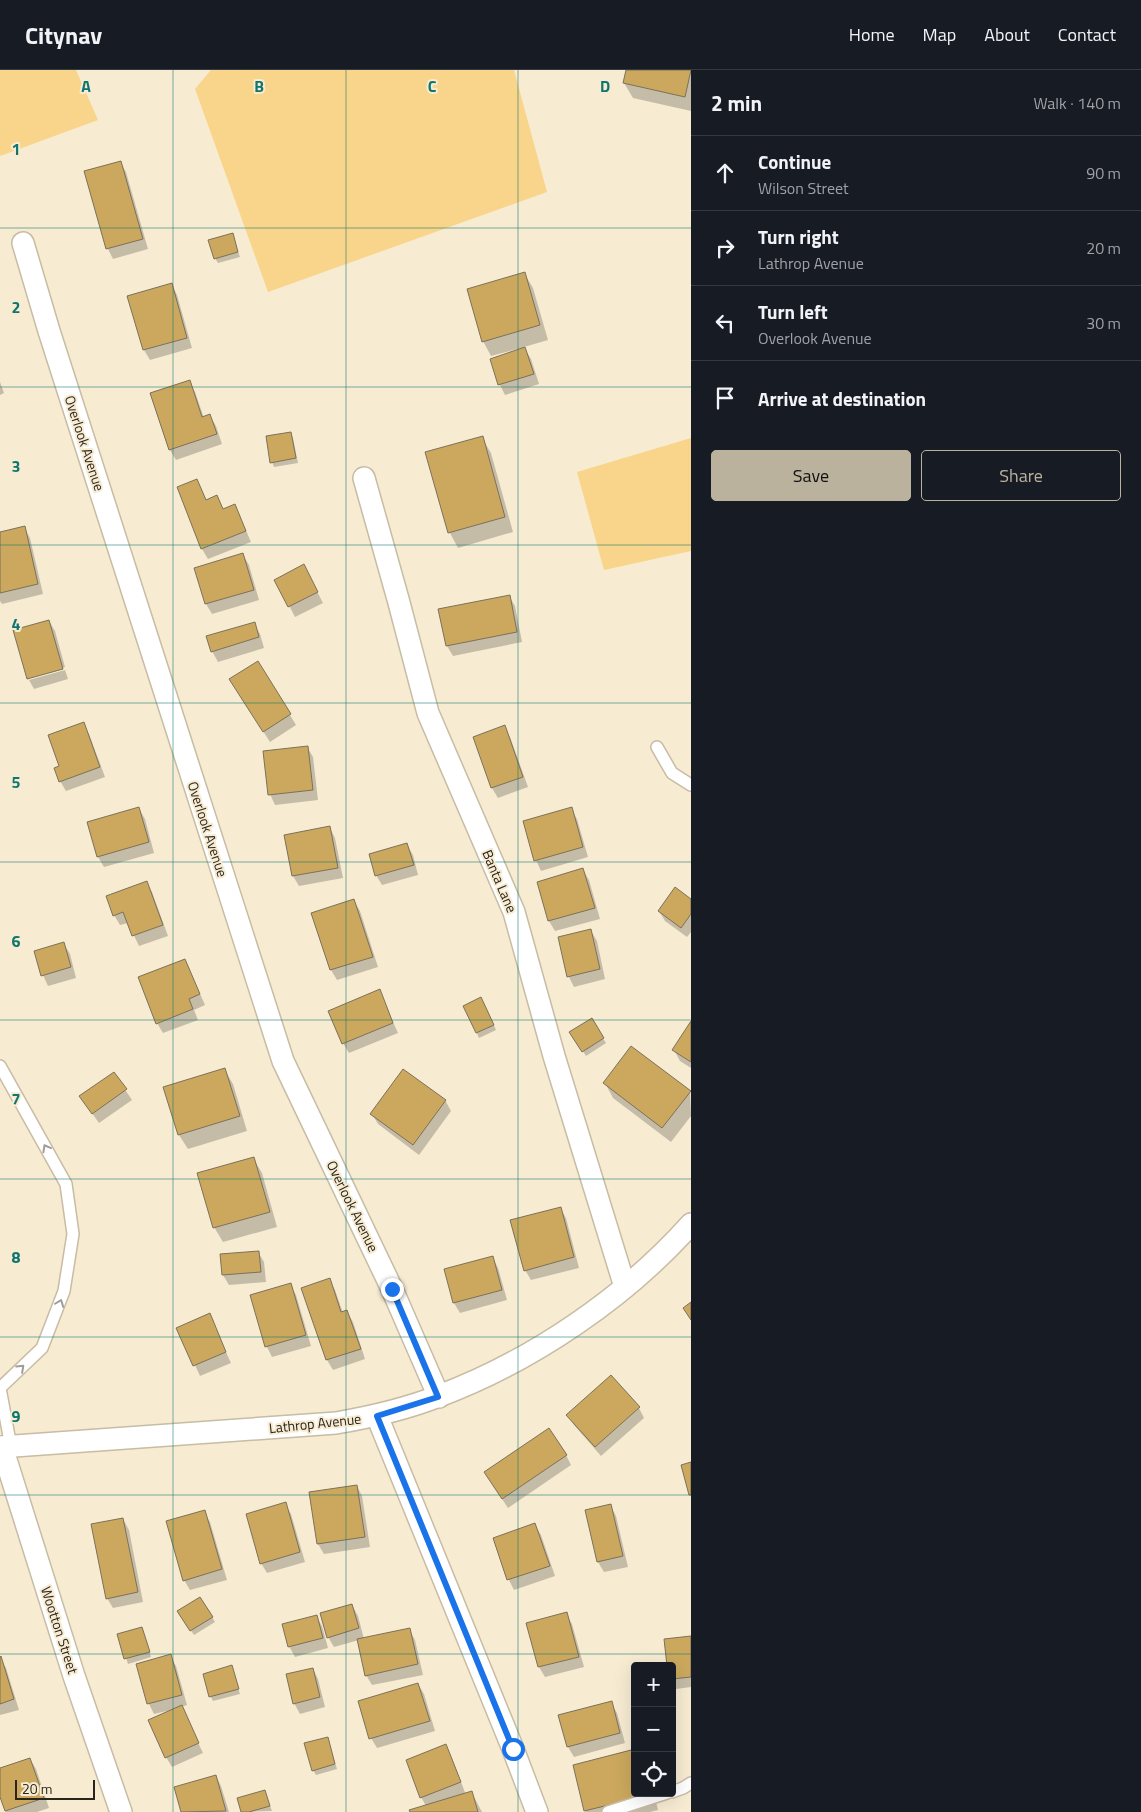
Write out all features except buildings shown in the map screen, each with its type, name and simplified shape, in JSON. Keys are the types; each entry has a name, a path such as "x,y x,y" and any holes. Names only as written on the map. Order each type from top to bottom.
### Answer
{"street":[{"name":"Overlook Avenue","path":"23,243 55,350 283,1061 392,1289 438,1397"},
{"name":"Banta Lane","path":"364,478 428,713 514,912 554,1056 625,1287"},
{"name":"Lathrop Avenue","path":"4,1447 336,1423 377,1416 438,1397 492,1373 555,1338 625,1287 670,1248 691,1224"},
{"path":"377,1416 537,1812"},
{"name":"Wootton Street","path":"4,1447 74,1676 121,1812"}],"lane":[{"path":"657,747 672,773 691,786"},
{"path":"0,1066 66,1184 73,1234 64,1291 42,1348 0,1388 4,1447"},
{"path":"676,1791 691,1783"},
{"path":"608,1812 655,1797"}],"shaded area":[{"path":"0,70 76,70 98,120 0,156"},
{"path":"211,70 514,70 547,192 268,292 195,89"},
{"path":"691,438 691,551 604,570 577,472"}],"route":[{"path":"392,1289 438,1397 377,1416 513,1749"}]}
